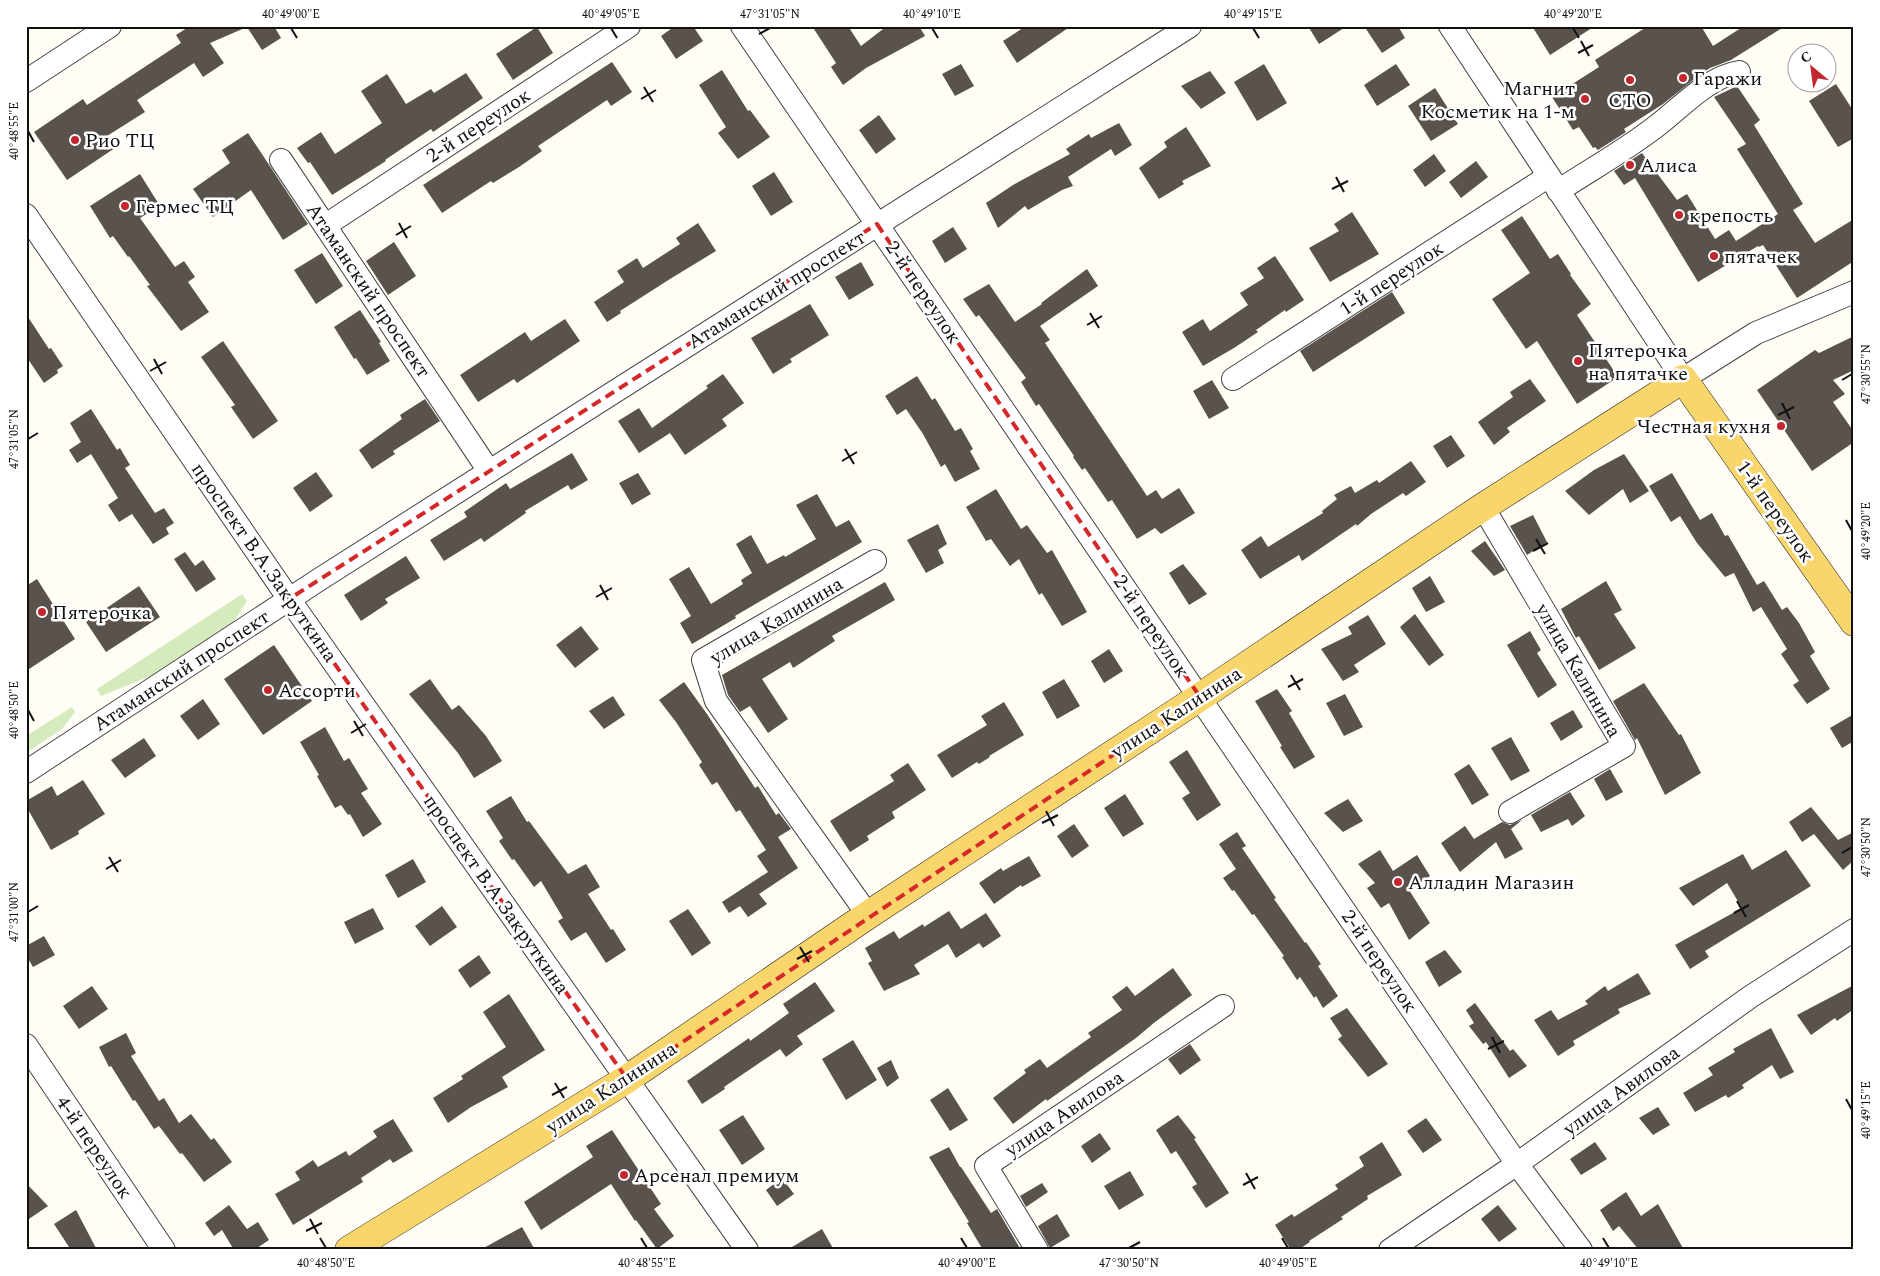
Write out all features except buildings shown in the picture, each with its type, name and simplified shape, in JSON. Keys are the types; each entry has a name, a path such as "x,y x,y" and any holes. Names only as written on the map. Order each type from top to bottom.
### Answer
{"main road":[{"name":"улица Калинина","path":"349,1250 627,1079 868,915 1200,697 1484,507 1683,379"},
{"name":"1-й переулок","path":"1683,379 1854,622"}],"street":[{"path":"26,81 110,26"},
{"name":"2-й переулок","path":"326,225 629,26"},
{"name":"2-й переулок","path":"742,26 1517,1164 1581,1250"},
{"name":"Атаманский проспект","path":"26,772 289,599 1190,26"},
{"name":"1-й переулок","path":"1450,26 1683,379"},
{"path":"1553,184 1655,128 1686,100 1728,74 1739,72"},
{"name":"Атаманский проспект","path":"282,160 489,472"},
{"name":"1-й переулок","path":"1233,379 1553,184"},
{"name":"проспект В.А.Закруткина","path":"26,215 289,599 747,1250"},
{"name":"улица Калинина","path":"1683,379 1756,333 1854,292"},
{"name":"улица Калинина","path":"1484,507 1624,746 1510,812"},
{"name":"улица Калинина","path":"868,915 716,701 702,660 874,561"},
{"name":"улица Авилова","path":"1390,1250 1517,1164 1750,997 1854,930"},
{"name":"улица Авилова","path":"1037,1250 986,1166 1223,1006"},
{"name":"4-й переулок","path":"26,1044 164,1250"}],"highlighted area":[{"path":"877,224 1200,697 627,1079 289,599"}],"green space":[{"path":"242,594 247,601 231,626 156,674 101,696 97,689"},
{"path":"72,707 75,712 62,729 26,753 26,736"}],"place":[{"name":"Гаражи","path":"1683,78"},
{"name":"СТО","path":"1630,80"},
{"name":"Магнит Косметик на 1-м","path":"1585,99"},
{"name":"Рио ТЦ","path":"75,140"},
{"name":"Алиса","path":"1630,165"},
{"name":"Гермес ТЦ","path":"125,206"},
{"name":"крепость","path":"1679,215"},
{"name":"пятачек","path":"1714,256"},
{"name":"Пятерочка на пятачке","path":"1578,361"},
{"name":"Честная кухня","path":"1781,426"},
{"name":"Пятeрочка","path":"42,612"},
{"name":"Ассорти","path":"268,690"},
{"name":"Алладин Магазин","path":"1398,882"},
{"name":"Арсенал премиум","path":"624,1175"}]}
